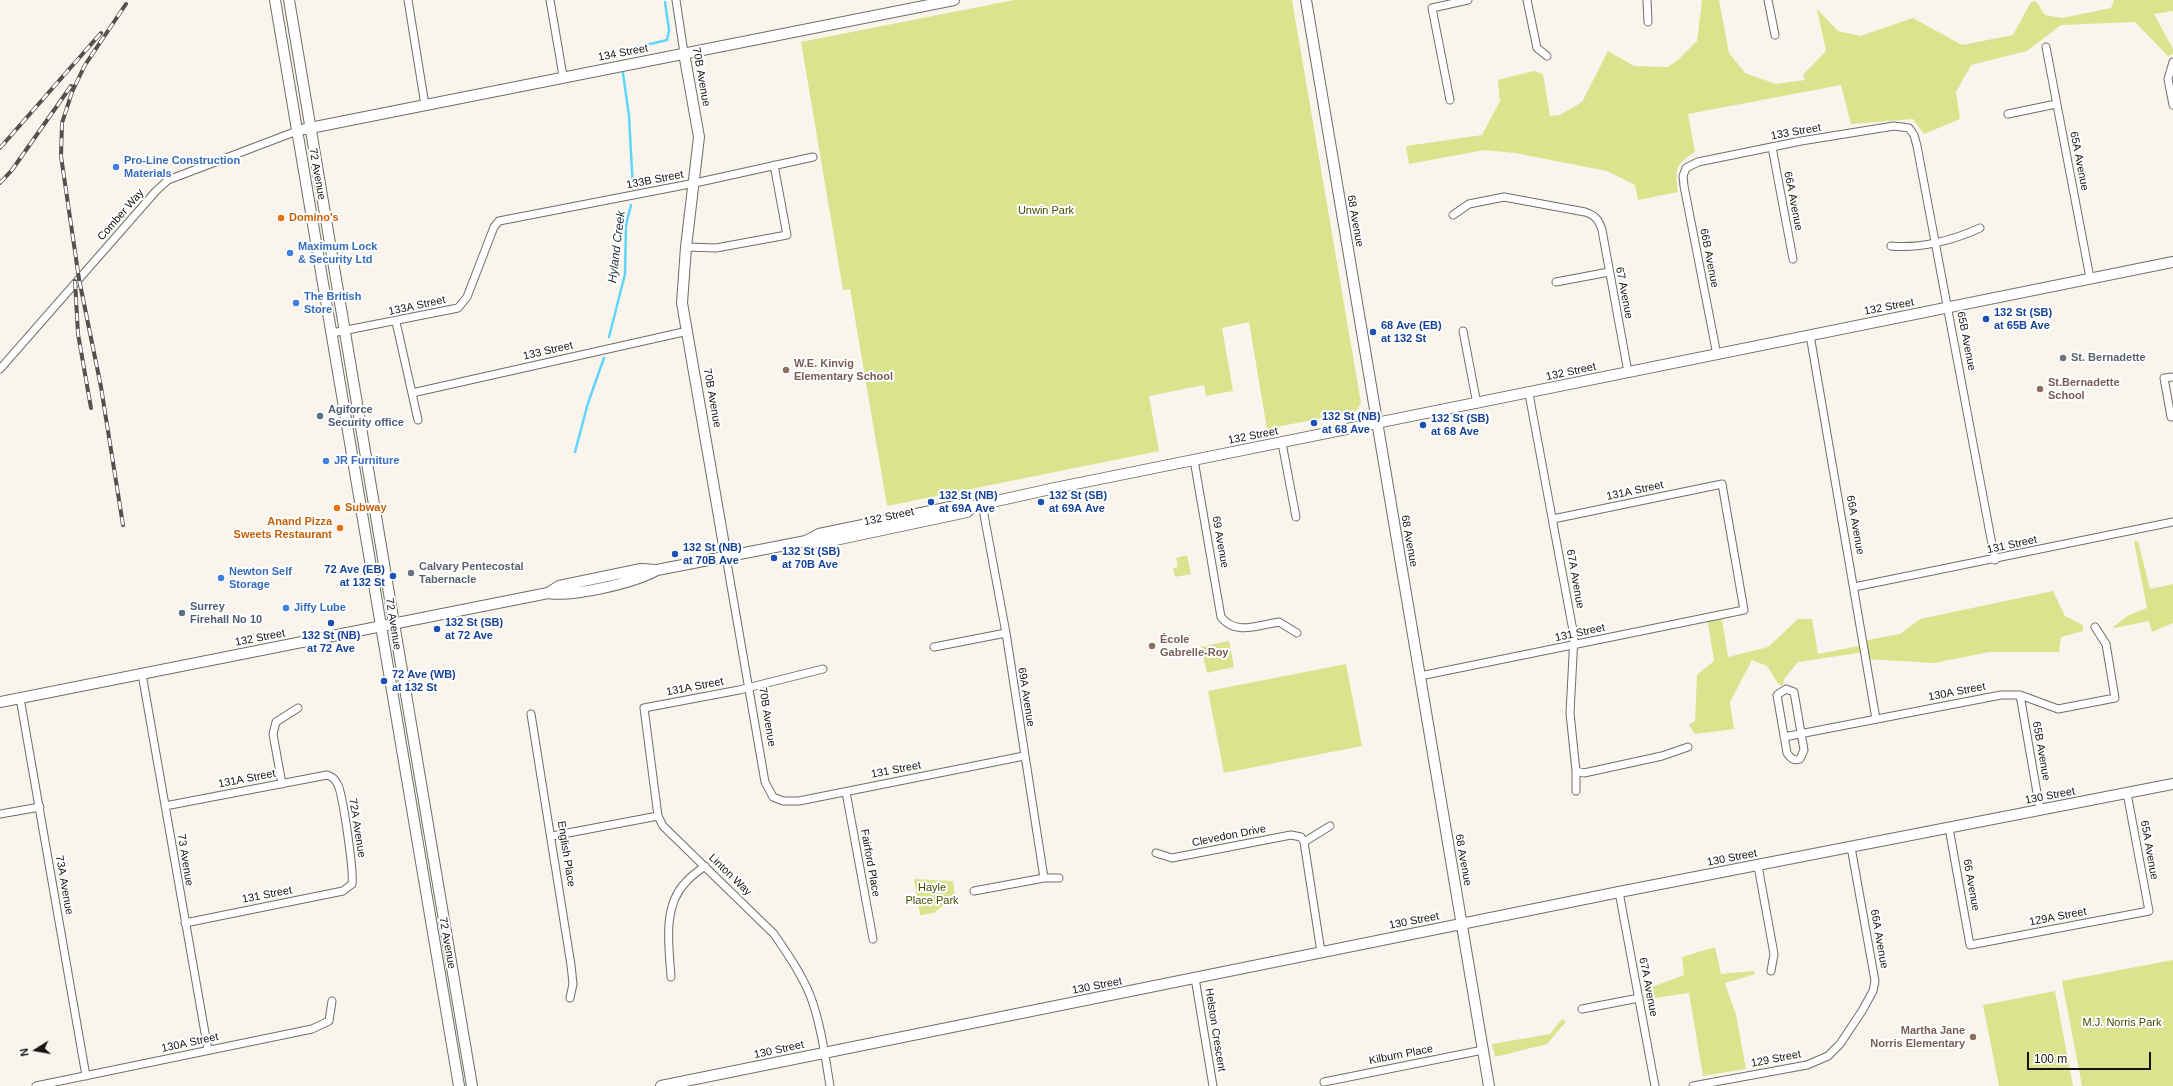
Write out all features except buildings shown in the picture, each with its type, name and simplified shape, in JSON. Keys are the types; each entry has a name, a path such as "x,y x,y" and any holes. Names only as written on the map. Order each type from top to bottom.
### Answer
{"main road":[{"name":"72 Avenue","path":"275,0 459,1086"},
{"name":"72 Avenue","path":"289,0 472,1086"},
{"name":"134 Street","path":"297,131 563,76 954,0"},
{"name":"68 Avenue","path":"1306,0 1489,1086"},
{"name":"70B Avenue","path":"684,53 699,132 695,183 686,247 682,303 726,557"},
{"name":"132 Street","path":"0,702 548,593 562,595 569,594 643,578 657,570 806,541 821,543 967,512 978,505 1194,460 1529,394 1628,372 2173,262"},
{"name":"130 Street","path":"661,1086 1619,892 2173,784"}],"street":[{"path":"408,0 425,105"},
{"path":"550,0 563,76"},
{"name":"70B Avenue","path":"676,0 684,53"},
{"path":"1450,100 1432,8 1468,0"},
{"path":"1528,0 1537,48 1547,56"},
{"path":"1647,0 1648,22"},
{"path":"1768,0 1775,35"},
{"name":"65A Avenue","path":"2046,47 2090,278"},
{"path":"2173,62 2168,79 2173,104"},
{"path":"2008,114 2056,104"},
{"name":"133 Street","path":"1688,166 1698,162 1772,147 1876,129 1899,126 1908,128"},
{"name":"65B Avenue","path":"1908,128 1914,135 1917,146 1995,560"},
{"name":"Comber Way","path":"0,369 156,190 168,180 297,131"},
{"name":"66A Avenue","path":"1772,147 1794,259"},
{"name":"133B Street","path":"499,221 695,183 813,157"},
{"path":"686,247 716,248 787,235 774,165"},
{"name":"66B Avenue","path":"1688,166 1683,176 1684,186 1717,355"},
{"name":"67 Avenue","path":"1454,215 1469,204 1504,197 1585,212 1598,219 1628,372"},
{"name":"133A Street","path":"332,333 396,322 460,307 466,297 494,227 499,221"},
{"path":"1891,246 1902,248 1936,242 1962,236 1980,228"},
{"path":"1556,282 1609,272"},
{"path":"396,322 418,420"},
{"name":"133 Street","path":"412,393 688,331"},
{"path":"1463,331 1477,404"},
{"name":"66A Avenue","path":"1810,335 1876,719"},
{"path":"2170,417 2164,378 2173,377"},
{"name":"67A Avenue","path":"1529,394 1553,519 1574,645 1570,713 1580,772 1576,791"},
{"path":"1282,443 1296,518"},
{"name":"69 Avenue","path":"1194,460 1221,617 1228,626 1240,629 1279,622 1297,633"},
{"name":"131A Street","path":"1553,519 1722,484 1744,610"},
{"name":"69A Avenue","path":"978,505 1006,633 1044,878"},
{"name":"131 Street","path":"1854,587 1995,560 2173,522"},
{"name":"70B Avenue","path":"726,557 765,782 773,797"},
{"name":"131 Street","path":"1420,676 1744,610"},
{"name":"130A Street","path":"1784,737 2001,695 2020,695 2058,709 2116,698 2106,644 2095,627"},
{"path":"934,647 1006,633"},
{"name":"131A Street","path":"644,708 823,669"},
{"name":"73 Avenue","path":"142,674 208,1050"},
{"path":"1786,689 1794,692 1804,750 1800,759 1796,760 1790,758 1787,753 1784,737 1777,695 1786,689"},
{"name":"65B Avenue","path":"2020,695 2040,810"},
{"name":"73A Avenue","path":"20,698 86,1076"},
{"path":"282,784 272,734 276,722 298,708"},
{"name":"Linton Way","path":"644,708 658,816 663,826 778,940 798,972 810,996 824,1053"},
{"name":"English Place","path":"531,714 552,836 574,984 570,998"},
{"path":"1580,772 1662,756 1688,747"},
{"name":"131 Street","path":"773,797 784,801 799,801 1024,756"},
{"name":"131A Street","path":"165,806 327,775 333,777"},
{"name":"72A Avenue","path":"333,777 339,786 353,876 352,884"},
{"name":"Fairford Place","path":"846,792 873,939"},
{"name":"65A Avenue","path":"2127,793 2149,911"},
{"path":"0,814 40,807"},
{"path":"552,836 658,816"},
{"path":"1321,952 1304,842 1330,826"},
{"name":"66 Avenue","path":"1949,828 1970,945"},
{"name":"Clevedon Drive","path":"1156,853 1172,858 1291,835 1301,837 1304,842"},
{"name":"66A Avenue","path":"1850,1029 1870,997 1875,981 1851,847"},
{"path":"671,977 668,926 673,904 685,883 705,866"},
{"path":"1758,866 1774,954 1771,971"},
{"path":"974,891 1044,878 1059,878"},
{"name":"131 Street","path":"185,923 343,891 352,884"},
{"name":"67A Avenue","path":"1619,892 1655,1086"},
{"name":"129A Street","path":"1970,945 2149,911"},
{"name":"Helston Crescent","path":"1196,978 1213,1086"},
{"path":"1582,1009 1639,998"},
{"name":"130A Street","path":"36,1086 312,1029 329,1021 332,1001"},
{"name":"129 Street","path":"1693,1086 1816,1062 1836,1050 1850,1029"},
{"name":"Kilburn Place","path":"1324,1082 1483,1050"},
{"path":"824,1053 830,1086"}],"green space":[{"name":"Unwin Park","path":"1014,0 1292,0 1361,403 1356,411 1267,429 1249,322 1222,328 1233,391 1206,396 1204,385 1149,396 1159,451 887,506 850,289 843,290 801,42"},
{"path":"1702,0 1719,0 1729,53 1745,73 1776,84 1805,80 1803,75 1826,51 1817,9 1838,31 1860,36 1913,18 1962,45 2013,35 2031,2 2036,1 2045,15 2062,18 2111,8 2114,0 2173,0 2173,11 2154,14 2173,49 2173,54 2168,56 2135,22 2061,25 2027,51 1971,65 1956,92 1960,119 1924,134 1913,119 1851,124 1841,85 1688,114 1695,152 1683,160 1678,168 1678,192 1638,200 1635,185 1607,171 1515,153 1484,150 1409,164 1406,146 1482,135 1500,101 1498,80 1534,71 1543,74 1550,116 1560,115 1582,102 1608,51 1634,66 1668,67 1678,60 1697,41"},
{"path":"2134,541 2138,541 2150,589 2173,584 2173,623 2152,632 2149,621 2113,627 2129,615 2147,608"},
{"path":"1187,555 1191,574 1175,577 1173,568 1178,567 1176,558"},
{"path":"2053,591 2065,616 2083,625 2083,631 2061,637 2059,652 1989,652 1934,663 1865,659 1864,652 1798,662 1784,679 1783,685 1779,685 1767,666 1752,660 1730,702 1734,729 1695,734 1689,725 1695,721 1697,675 1714,661 1707,617 1721,614 1728,657 1768,647 1798,619 1812,619 1818,654 1863,645 1862,641 1900,634 1920,619"},
{"path":"1229,641 1234,667 1207,673 1201,647"},
{"path":"1346,664 1362,746 1224,773 1208,691"},
{"name":"Hayle Place Park","path":"914,879 953,881 955,896 934,913 920,915"},
{"path":"1715,947 1721,974 1754,971 1755,974 1725,983 1736,1015 1746,1069 1703,1076 1689,993 1648,999 1646,989 1684,975 1682,957"},
{"name":"M.J. Norris Park","path":"2173,960 2173,1086 2082,1086 2062,981"},
{"path":"2055,991 2073,1086 1999,1086 1983,1005"},
{"path":"1562,1019 1566,1022 1547,1044 1495,1057 1492,1044 1550,1034"}],"waterway":[{"name":"Hyland Creek","path":"621,51 667,40 669,30 665,2"},
{"name":"Hyland Creek","path":"623,73 629,116 633,189"},
{"name":"Hyland Creek","path":"609,337 625,274 626,225 631,205"},
{"name":"Hyland Creek","path":"575,452 588,403 604,358"}],"railway":[{"path":"123,525 101,387 79,279 61,156 62,123 72,92 85,65 126,4"},
{"path":"0,148 101,33"},
{"path":"0,183 12,170 71,86"},
{"path":"75,281 78,334 91,408"}],"place":[{"name":"Pro-Line Construction Materials","path":"116,167"},
{"name":"Domino's","path":"281,218"},
{"name":"Maximum Lock & Security Ltd","path":"290,253"},
{"name":"The British Store","path":"296,303"},
{"name":"132 St (SB) at 65B Ave","path":"1986,319"},
{"name":"68 Ave (EB) at 132 St","path":"1373,332"},
{"name":"St. Bernadette","path":"2063,358"},
{"name":"W.E. Kinvig Elementary School","path":"786,370"},
{"name":"St.Bernadette School","path":"2040,389"},
{"name":"Agiforce Security office","path":"320,416"},
{"name":"132 St (NB) at 68 Ave","path":"1314,423"},
{"name":"132 St (SB) at 68 Ave","path":"1423,425"},
{"name":"JR Furniture","path":"326,461"},
{"name":"132 St (NB) at 69A Ave","path":"931,502"},
{"name":"132 St (SB) at 69A Ave","path":"1041,502"},
{"name":"Subway","path":"337,508"},
{"name":"Anand Pizza Sweets Restaurant","path":"340,528"},
{"name":"132 St (NB) at 70B Ave","path":"675,554"},
{"name":"132 St (SB) at 70B Ave","path":"774,558"},
{"name":"Calvary Pentecostal Tabernacle","path":"411,573"},
{"name":"72 Ave (EB) at 132 St","path":"393,576"},
{"name":"Newton Self Storage","path":"221,578"},
{"name":"Jiffy Lube","path":"286,608"},
{"name":"Surrey Firehall No 10","path":"182,613"},
{"name":"132 St (NB) at 72 Ave","path":"331,623"},
{"name":"132 St (SB) at 72 Ave","path":"437,629"},
{"name":"École Gabrelle-Roy","path":"1152,646"},
{"name":"72 Ave (WB) at 132 St","path":"384,681"},
{"name":"Martha Jane Norris Elementary","path":"1973,1037"}]}
